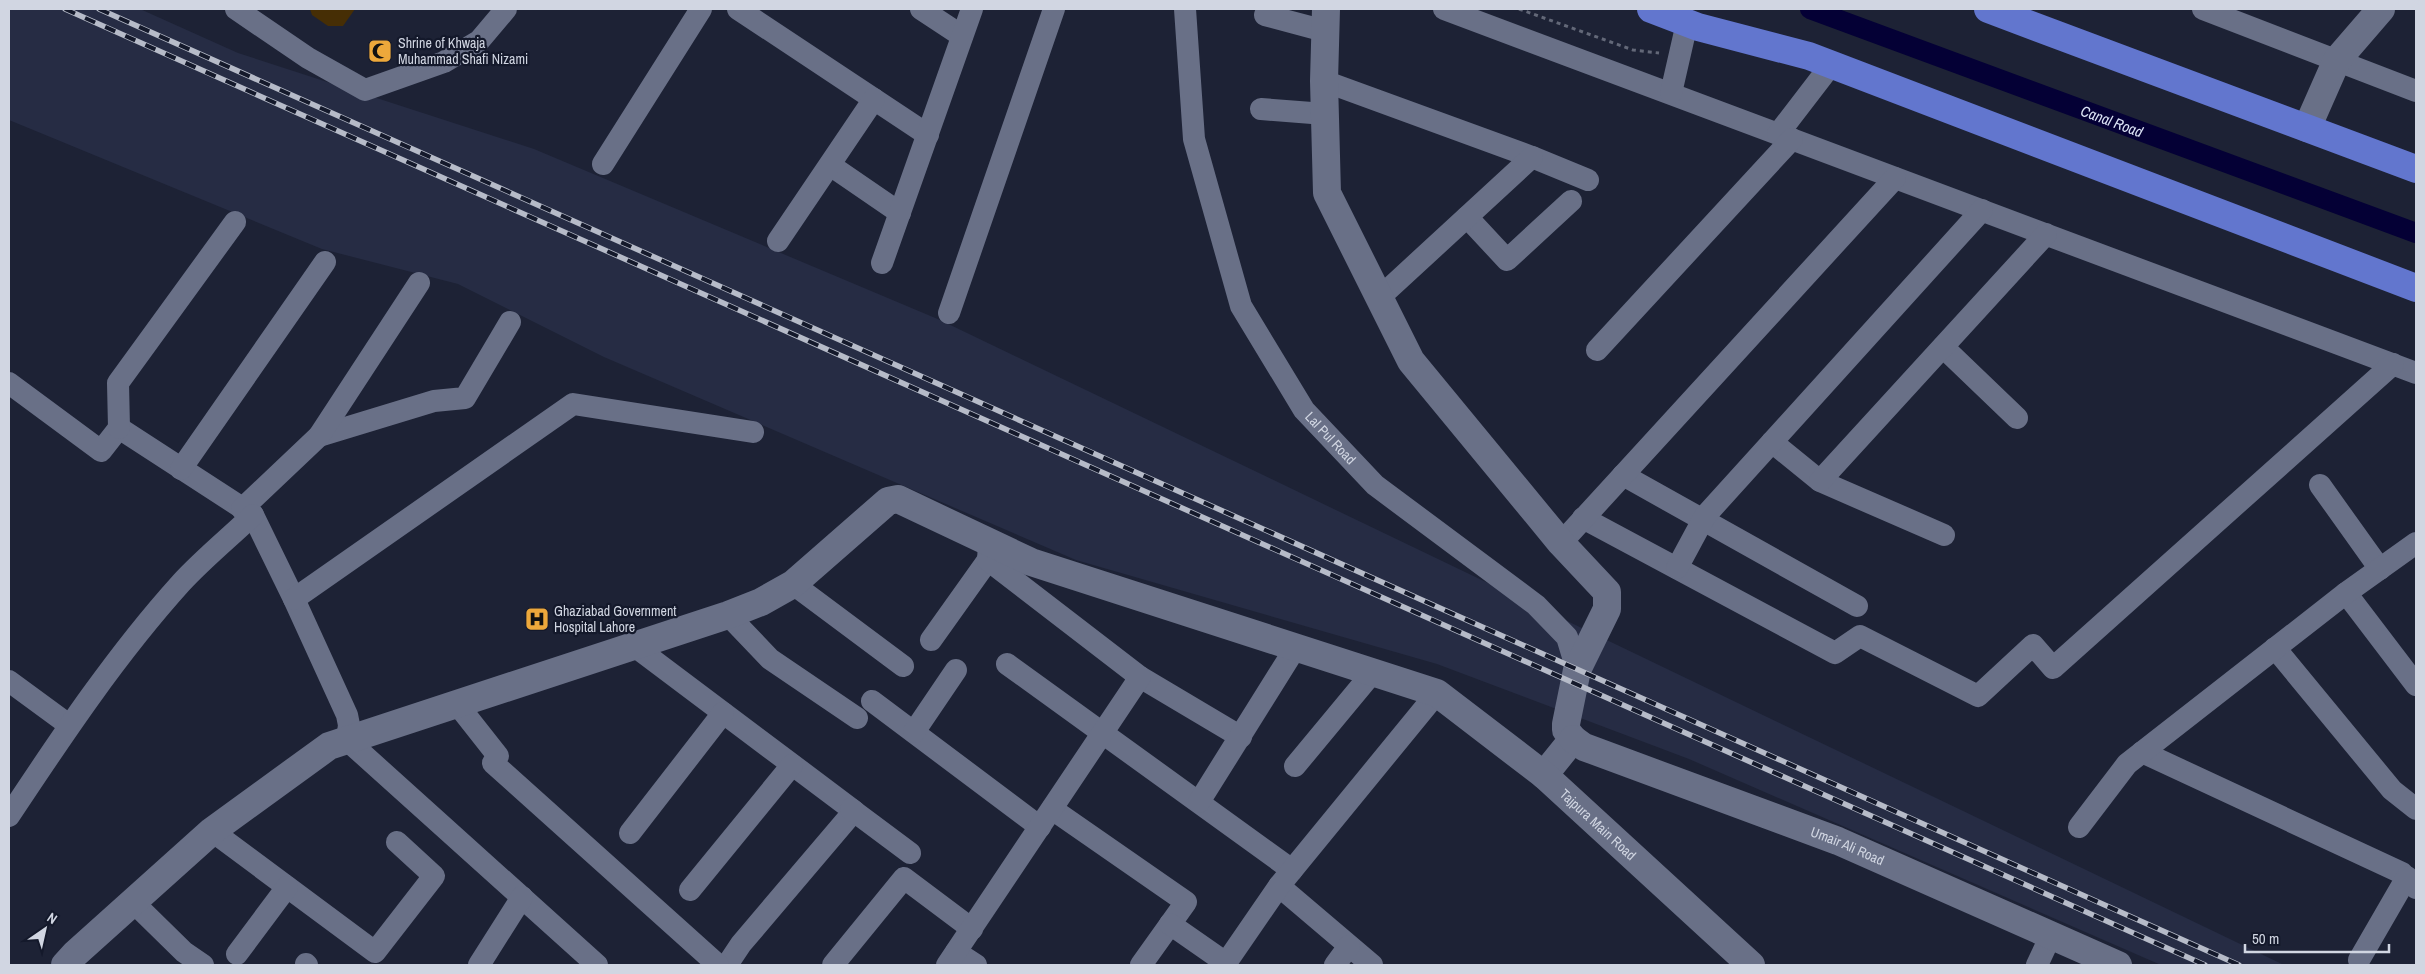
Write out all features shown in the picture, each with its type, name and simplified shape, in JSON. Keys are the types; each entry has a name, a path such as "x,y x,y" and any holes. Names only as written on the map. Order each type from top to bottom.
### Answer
{"highway":[{"path":"1651,9 1735,38 1790,50 2416,288"},
{"path":"1988,9 2416,169"}],"street":[{"path":"236,9 308,58 365,90 451,57 479,41 506,9"},
{"path":"603,164 701,9"},
{"path":"738,9 928,134"},
{"path":"920,9 962,36"},
{"path":"882,263 972,9"},
{"path":"949,313 1054,9"},
{"name":"Lal Pul Road","path":"1185,9 1194,139 1241,306 1304,410 1375,485 1536,605 1567,637 1577,670 1566,724 1566,730 1573,739"},
{"path":"1444,9 2416,372"},
{"path":"2203,9 2416,91"},
{"path":"2307,128 2337,60 2381,9"},
{"path":"1265,15 1326,20 1324,80 1327,193 1411,361 1561,543 1606,592 1607,609 1577,670"},
{"path":"1671,93 1687,23"},
{"path":"1597,350 1785,136 1831,65"},
{"path":"1324,80 1532,157 1588,180"},
{"path":"778,241 874,99"},
{"path":"1261,109 1325,114"},
{"path":"1380,298 1532,157"},
{"path":"830,165 900,213"},
{"path":"1561,543 1895,178"},
{"path":"1467,217 1507,260 1571,201"},
{"path":"1677,568 1703,520 1982,210"},
{"path":"9,384 101,451 119,428 118,383 235,222"},
{"path":"1820,481 2046,234"},
{"path":"181,468 325,262"},
{"path":"9,816 69,725 150,620 182,582 319,436 419,283"},
{"path":"319,436 434,401 465,398 510,322"},
{"path":"1943,347 2017,418"},
{"path":"1584,518 1835,653 1860,636 1978,696 2033,645 2053,668 2393,364"},
{"path":"294,599 573,404 753,432"},
{"path":"119,428 248,512 294,599 347,715 349,725 347,740 597,965"},
{"path":"1772,442 1820,481 1944,535"},
{"path":"1623,475 1857,606"},
{"path":"2320,485 2380,569"},
{"name":"Tajpura Main Road","path":"65,965 212,831 330,746 728,615 761,602 793,584 888,501 898,500 908,503 989,552 1030,562 1437,693 1544,774 1750,965"},
{"path":"2079,827 2128,764 2142,752 2346,592 2416,543"},
{"path":"931,640 989,552 1140,677 1240,737"},
{"path":"793,584 903,666"},
{"path":"2346,592 2416,684"},
{"path":"728,615 770,659 857,718"},
{"path":"633,645 910,853"},
{"path":"1199,802 1296,648"},
{"path":"2275,648 2392,790 2416,809"},
{"path":"1006,664 1199,802 1286,878 1349,946 1372,965"},
{"path":"914,732 956,670"},
{"path":"1295,766 1373,672"},
{"path":"976,965 952,958 1140,677"},
{"path":"9,682 69,725"},
{"path":"1170,924 1228,964 1286,878 1437,693"},
{"path":"872,701 914,732 1046,818 1186,902 1141,965"},
{"path":"457,704 498,756 493,763 718,965"},
{"path":"630,833 723,713"},
{"path":"1544,774 1573,739"},
{"name":"Umair Ali Road","path":"1573,739 1584,747 1838,841 2118,965"},
{"path":"2142,752 2402,873 2412,882 2359,960"},
{"path":"690,890 792,765"},
{"path":"727,965 741,944 854,811 851,810"},
{"path":"212,831 375,952 434,876 397,842"},
{"path":"833,965 904,878 972,928"},
{"path":"237,954 287,887"},
{"path":"479,965 522,897"},
{"path":"133,902 184,952 203,965"},
{"path":"2038,965 2050,935"},
{"path":"1336,965 1349,946"}],"path":[{"path":"1519,9 1633,50 1678,56"}],"shaded area":[{"path":"9,9 140,9 238,53 534,149 940,320 2284,965 2161,965 1689,759 1437,664 1076,560 604,357 458,284 322,249 9,120"}],"building":[{"path":"310,9 355,9 343,26 328,26 312,15"}],"waterway":[{"name":"Canal Road","path":"1810,9 2416,233"}],"railway":[{"path":"65,9 2205,965"},
{"path":"99,9 2239,965"}],"place":[{"name":"Shrine of Khwaja Muhammad Shafi Nizami","path":"380,51"},
{"name":"Ghaziabad Government Hospital Lahore","path":"537,619"}]}
